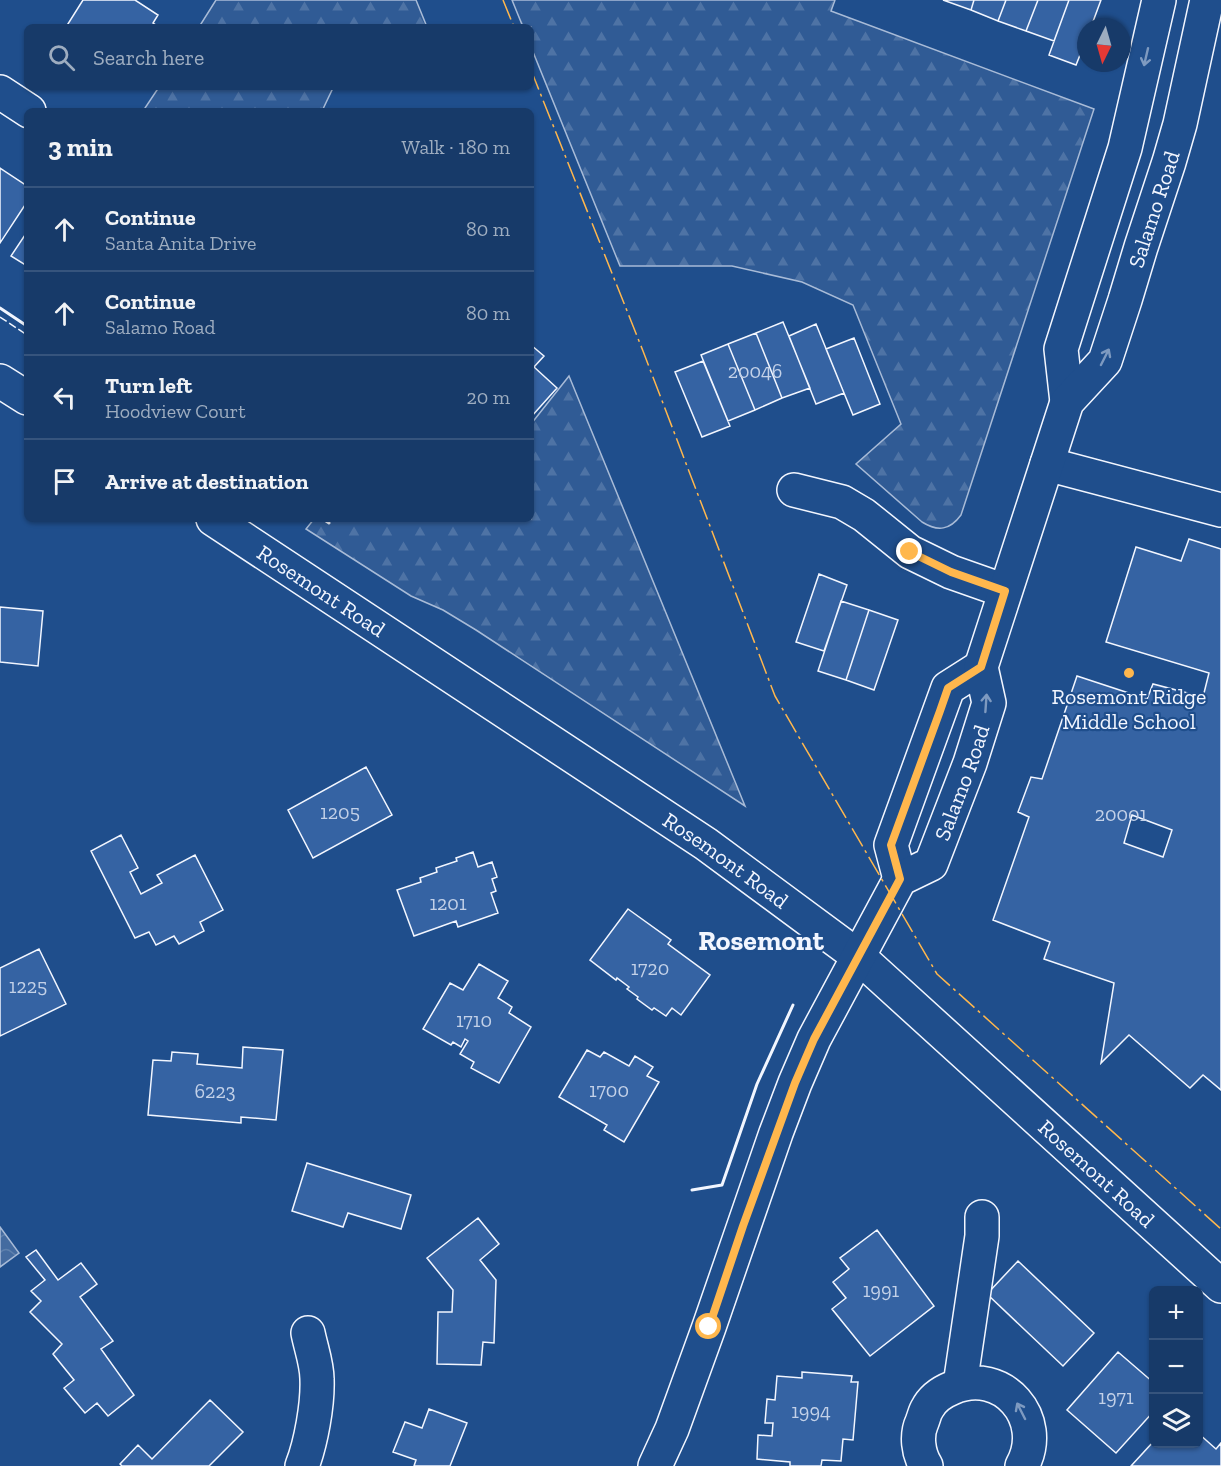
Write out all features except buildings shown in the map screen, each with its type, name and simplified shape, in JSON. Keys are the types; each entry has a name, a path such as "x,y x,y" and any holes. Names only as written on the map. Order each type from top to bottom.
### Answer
{"main road":[{"name":"Salamo Road","path":"981,667 948,688 891,845 900,879 931,864 970,763 989,703 981,667 1067,402 1061,349 1125,148 1159,0"},
{"name":"Salamo Road","path":"1067,402 1105,361 1177,134 1207,0"},
{"path":"0,92 24,108"},
{"path":"0,381 24,396"},
{"path":"1047,464 1221,510"},
{"path":"794,490 842,502 864,514 910,552 951,572 1005,591"},
{"name":"Rosemont Road","path":"218,522 706,844 859,957 1218,1276"},
{"path":"655,1466 672,1429 706,1337 795,1083 814,1039 900,879"},
{"path":"960,1384 982,1236 982,1217"},
{"path":"302,1466 315,1409 317,1378 308,1333"},
{"path":"926,1466 922,1460 919,1429 928,1407 942,1393 960,1384 973,1383 986,1384 1008,1393 1025,1416 1029,1428 1030,1444 1022,1466"}],"green space":[{"path":"216,0 416,0 426,24 201,24"},
{"path":"512,0 835,0 831,11 1094,109 961,515 953,524 938,528 922,522 856,464 901,424 853,305 802,282 732,266 620,266 534,54 534,24 522,24"},
{"path":"157,90 332,90 323,108 145,108"},
{"path":"569,376 745,806 476,630 443,610 411,596 306,529 312,522 534,522 534,420"}],"water":[{"path":"0,1227 19,1253 0,1267"}],"fence":[{"path":"0,317 24,333"}],"wall":[{"path":"0,308 24,324"},
{"path":"692,1190 722,1185 757,1084 793,1005"}],"power":[{"path":"503,0 513,24"},
{"path":"534,78 643,351 775,696 937,974 1221,1229"}],"place":[{"name":"Rosemont Ridge Middle School","path":"1129,673"}],"district":[{"name":"Rosemont","path":"761,940"}],"route":[{"path":"709,1327 795,1083 814,1039 900,879 891,845 948,688 981,667 1005,591 951,572 910,552"}]}
